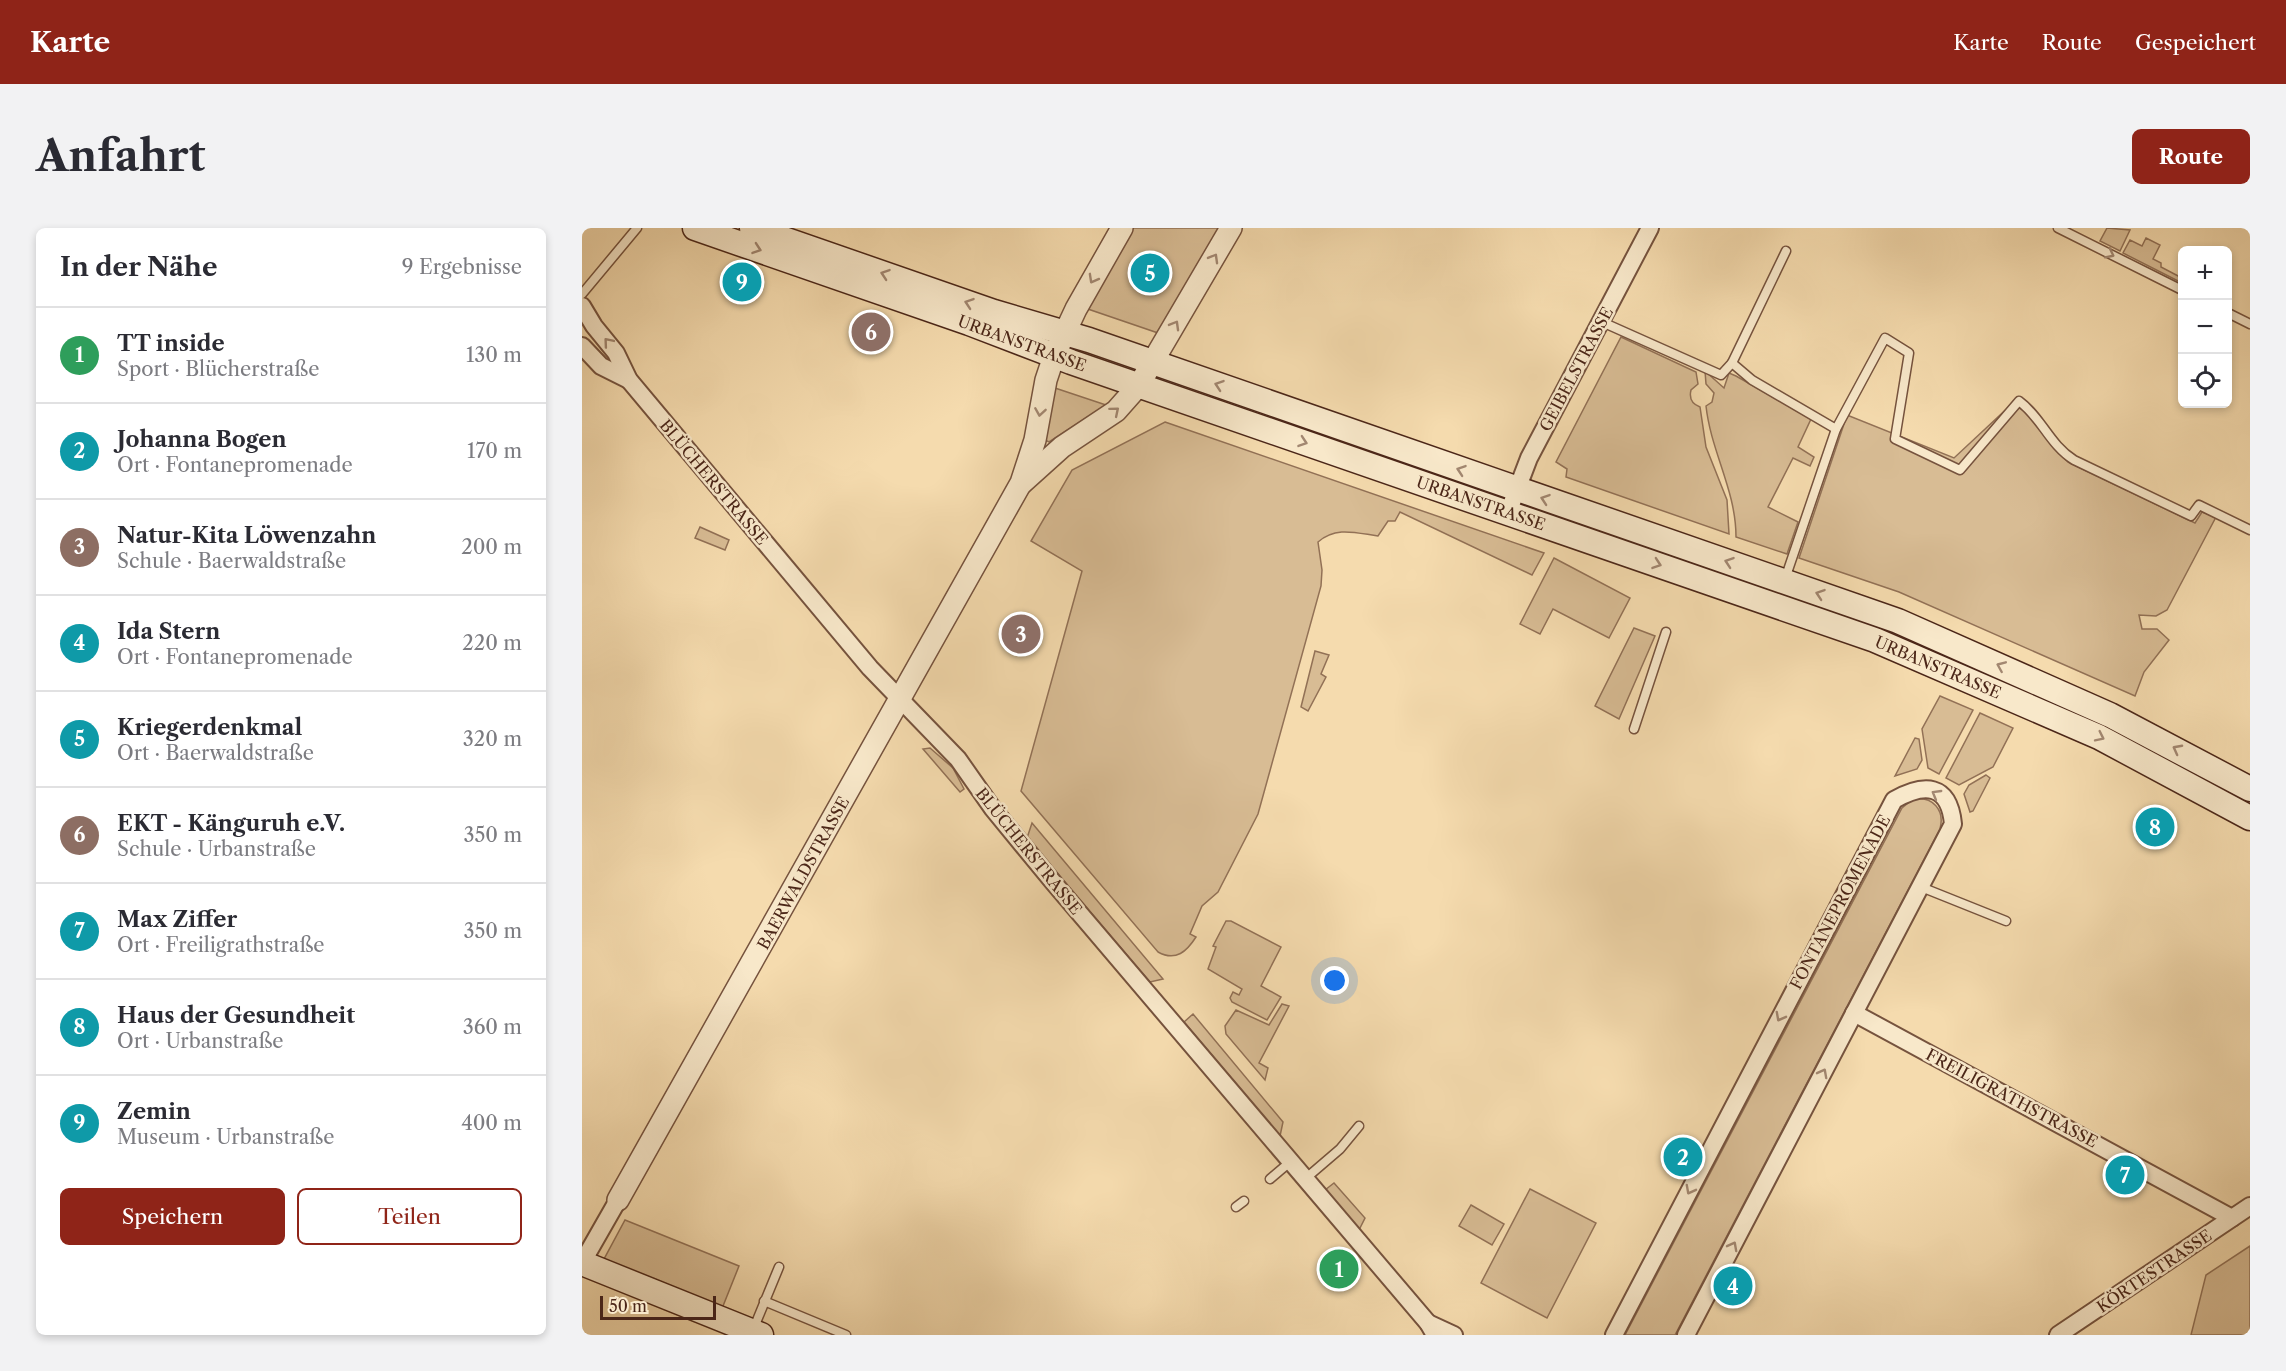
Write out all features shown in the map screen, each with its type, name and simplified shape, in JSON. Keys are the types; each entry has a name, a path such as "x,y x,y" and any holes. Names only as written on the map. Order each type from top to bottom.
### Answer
{"main road":[{"name":"URBANSTRASSE","path":"695,228 991,321 1064,333 1154,362 1269,417 1508,513 1580,524 1784,581 1898,621 2063,706 2250,789"},
{"name":"URBANSTRASSE","path":"752,228 991,321 1054,356 1139,386 1269,417 1516,489 1580,524 1875,640 2063,706 2126,750 2250,818"},
{"path":"582,1263 756,1333"}],"street":[{"name":"BAERWALDSTRASSE","path":"582,1263 1021,483 1035,440 1046,380 1054,356 1064,333 1122,228"},
{"name":"BAERWALDSTRASSE","path":"1021,483 1062,447 1116,411 1139,386 1231,228"},
{"name":"GEIBELSTRASSE","path":"1508,513 1529,458 1650,228"},
{"name":"BLÜCHERSTRASSE","path":"582,306 616,352 629,380 870,668 958,759 993,809 1053,882 1431,1329 1454,1335"},
{"name":"BLÜCHERSTRASSE","path":"582,346 601,366 629,380"},
{"name":"FONTANEPROMENADE","path":"1614,1335 1894,800 1914,789 1925,788 1943,796 1952,812 1953,824 1686,1335"},
{"name":"FREILIGRATHSTRASSE","path":"1854,1013 2232,1218"},
{"name":"KÖRTESTRASSE","path":"2058,1335 2250,1206"}],"lane":[{"path":"582,294 637,228"},
{"path":"2058,228 2178,288"},
{"path":"1602,322 1721,375 1732,363 1786,251"},
{"path":"2232,315 2250,324"},
{"path":"1784,581 1836,429 1885,338 1909,353 1895,439 1960,470 2019,401 2031,409 2059,450 2074,460 2191,516 2199,505 2250,530"},
{"path":"1732,363 1752,380 1836,429"},
{"path":"1634,729 1666,633"},
{"path":"1921,887 1957,904 1975,906 2006,921"},
{"path":"1305,1179 1340,1149 1359,1126"},
{"path":"1270,1179 1290,1162"},
{"path":"1236,1207 1244,1201"},
{"path":"756,1333 764,1301 779,1267"},
{"path":"764,1301 846,1335"}],"shaded area":[{"path":"1126,228 1226,228 1164,335 1082,307"},
{"path":"2107,228 2130,230 2120,251 2100,241"},
{"path":"2146,238 2160,245 2153,259 2161,263 2161,267 2178,276 2178,281 2123,253 2130,240 2142,246"},
{"path":"1621,337 1696,372 1698,384 1691,390 1691,398 1700,407 1706,447 1727,500 1729,534 1566,477 1567,469 1556,462"},
{"path":"1705,371 1724,388 1729,373 1736,376 1811,419 1798,447 1814,457 1810,466 1793,458 1768,507 1798,522 1787,554 1736,537 1732,503 1709,423 1706,406 1712,402 1714,393 1706,384"},
{"path":"1052,387 1106,405 1049,442 1045,440"},
{"path":"2012,404 2036,422 2068,462 2195,523 2202,512 2216,517 2167,610 2156,616 2139,615 2142,629 2157,629 2169,640 2144,672 2135,696 1899,592 1799,558 1847,415 1954,458"},
{"path":"1165,422 1544,553 1532,575 1400,512 1395,521 1388,521 1378,536 1339,532 1318,542 1322,570 1321,586 1258,814 1218,892 1202,906 1190,934 1196,937 1185,951 1170,956 1158,952 1021,791 1082,571 1031,541 1072,470"},
{"path":"1594,523 1854,611 2053,695 2048,705 1590,534"},
{"path":"700,527 729,540 725,550 695,538"},
{"path":"1554,558 1630,598 1609,638 1553,609 1540,634 1520,624"},
{"path":"1634,628 1655,636 1619,719 1595,706"},
{"path":"1315,651 1329,655 1321,674 1326,677 1308,711 1301,707"},
{"path":"1940,696 1973,710 1939,774 1928,768 1922,729"},
{"path":"1980,713 2013,728 1993,767 1959,785 1946,778"},
{"path":"1915,738 1919,739 1922,760 1917,769 1895,776"},
{"path":"930,748 953,768 964,789 960,792 923,749"},
{"path":"1986,775 1990,778 1973,811 1970,812 1964,794 1969,785"},
{"path":"1913,799 1926,800 1936,806 1941,816 1940,829 1675,1335 1625,1335 1902,808"},
{"path":"1032,823 1163,979 1150,982 1027,838"},
{"path":"1226,921 1231,921 1281,947 1261,986 1281,997 1267,1020 1232,1002 1230,998 1233,992 1239,995 1242,989 1208,969 1216,947 1213,946"},
{"path":"1282,1004 1289,1006 1259,1063 1268,1068 1265,1080 1226,1034 1225,1026 1236,1010 1269,1025"},
{"path":"1193,1014 1283,1122 1280,1136 1184,1022"},
{"path":"1334,1183 1365,1218 1359,1230 1325,1190"},
{"path":"1530,1189 1596,1223 1547,1318 1481,1283"},
{"path":"1471,1205 1504,1224 1492,1245 1459,1226"},
{"path":"625,1220 739,1266 721,1311 603,1261"},
{"path":"2250,1246 2250,1335 2191,1335 2206,1275"}],"place":[{"name":"Kriegerdenkmal","path":"1150,273"},
{"name":"Zemin","path":"742,282"},
{"name":"EKT - Känguruh e.V.","path":"871,332"},
{"name":"Natur-Kita Löwenzahn","path":"1021,634"},
{"name":"Haus der Gesundheit","path":"2155,827"},
{"name":"Johanna Bogen","path":"1683,1157"},
{"name":"Max Ziffer","path":"2125,1175"},
{"name":"TT inside","path":"1339,1269"},
{"name":"Ida Stern","path":"1733,1286"}]}
